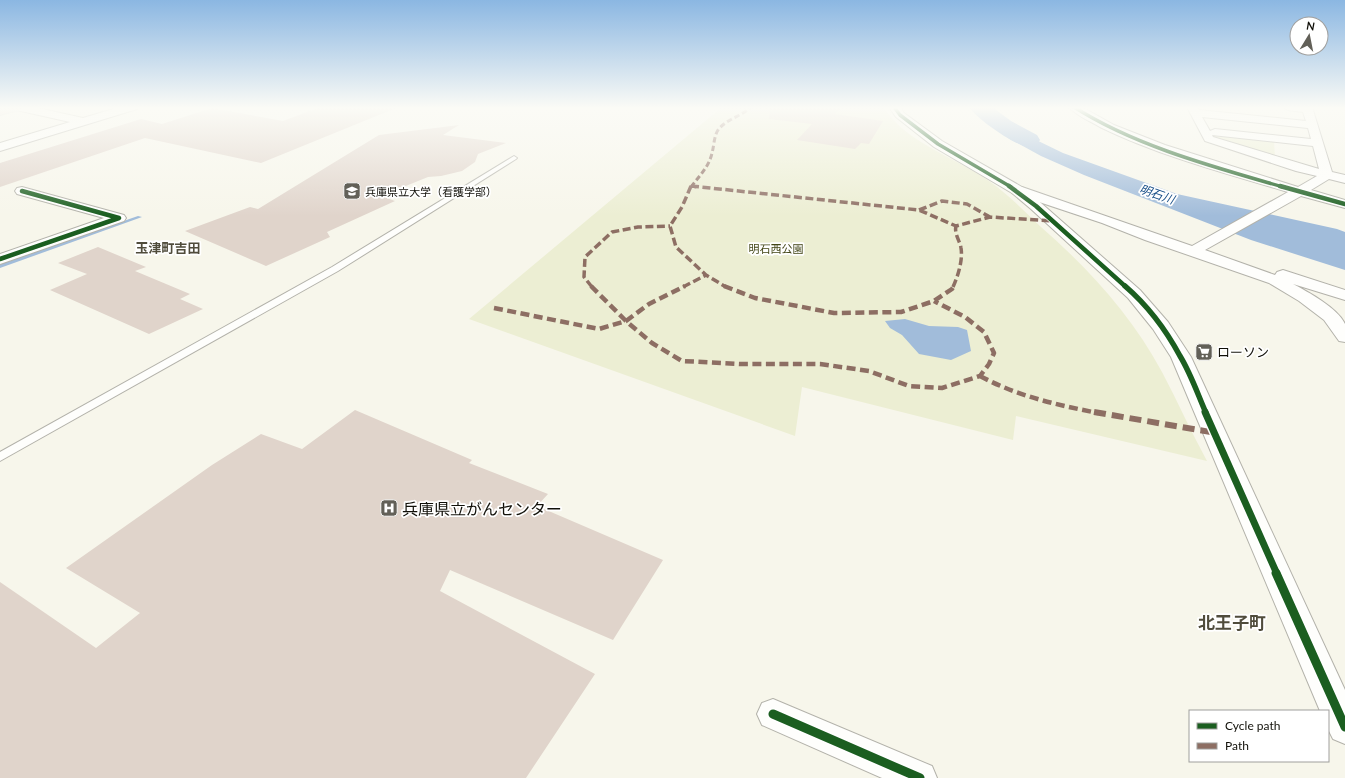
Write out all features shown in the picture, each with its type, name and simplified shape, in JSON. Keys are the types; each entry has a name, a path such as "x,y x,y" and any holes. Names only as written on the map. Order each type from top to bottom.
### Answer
{"street":[{"path":"937,143 1017,190 1134,294 1161,326 1181,357 1345,727"},
{"path":"1147,143 1212,166 1345,204"},
{"path":"1223,143 1300,168 1345,179"},
{"path":"1317,143 1327,175"},
{"path":"1193,251 1327,175"},
{"path":"1017,190 1107,220 1150,237 1275,280 1305,298 1330,316 1345,338"},
{"path":"0,259 118,218 22,191"},
{"path":"1228,264 1252,264 1345,295"},
{"path":"773,714 920,778"}],"lane":[{"path":"0,457 335,269 514,158"}],"green space":[{"name":"明石西公園","path":"679,143 923,143 977,173 996,186 1076,260 1108,294 1150,351 1207,461 1016,416 1013,440 802,387 795,436 469,319"},
{"path":"1229,143 1274,143 1275,159"}],"water":[{"name":"明石川","path":"1018,143 1043,143 1063,153 1177,194 1345,232 1345,270 1251,240 1084,175 1041,156"},
{"path":"905,319 929,326 958,327 967,330 971,351 951,360 919,354 902,335 890,328 885,321"}],"building":[{"path":"63,143 129,143 0,187 0,163"},
{"path":"170,143 309,143 261,163"},
{"path":"365,143 505,143 478,154 475,162 462,171 441,176 428,177 381,196 395,201 327,232 330,237 266,266 185,231 250,207 258,209"},
{"path":"818,143 861,143 855,149"},
{"path":"98,247 146,267 135,271 190,294 180,299 203,309 149,334 50,290 87,274 58,263"},
{"path":"355,410 472,460 469,463 548,494 537,506 663,560 613,640 450,570 440,591 595,674 526,778 0,778 0,582 96,648 140,613 66,568 212,465 261,434 302,449"}],"waterway":[{"path":"0,266 140,217"}],"marked path":[{"path":"714,143 712,155 702,175 691,186 682,207 670,226 676,247 706,275 730,289 755,298 834,313 901,312 934,301 952,289 958,277 961,249 955,230 956,226"},
{"path":"691,186 919,210 956,226 990,217 1052,221"},
{"path":"919,210 942,201 967,204 990,217"},
{"path":"670,226 638,227 612,232 585,257 584,277 604,300 626,321 652,343 682,361 740,364 820,364 869,371 909,386 942,388 980,376 989,364 994,353 984,332 965,317 934,301"},
{"path":"494,308 599,329 626,321 649,304 706,275"},
{"path":"980,376 1021,394 1077,409 1216,433"}],"cycle path":[{"path":"937,143 1017,190 1134,294 1161,326 1181,357 1345,727"},
{"path":"1149,143 1238,173 1345,204"},
{"path":"0,259 119,218 22,191"},
{"path":"773,714 920,778"}],"place":[{"name":"兵庫県立大学（看護学部）","path":"352,191"},
{"name":"ローソン","path":"1204,352"},
{"name":"兵庫県立がんセンター","path":"389,508"}],"district":[{"name":"玉津町吉田","path":"168,248"},
{"name":"北王子町","path":"1232,622"}]}
